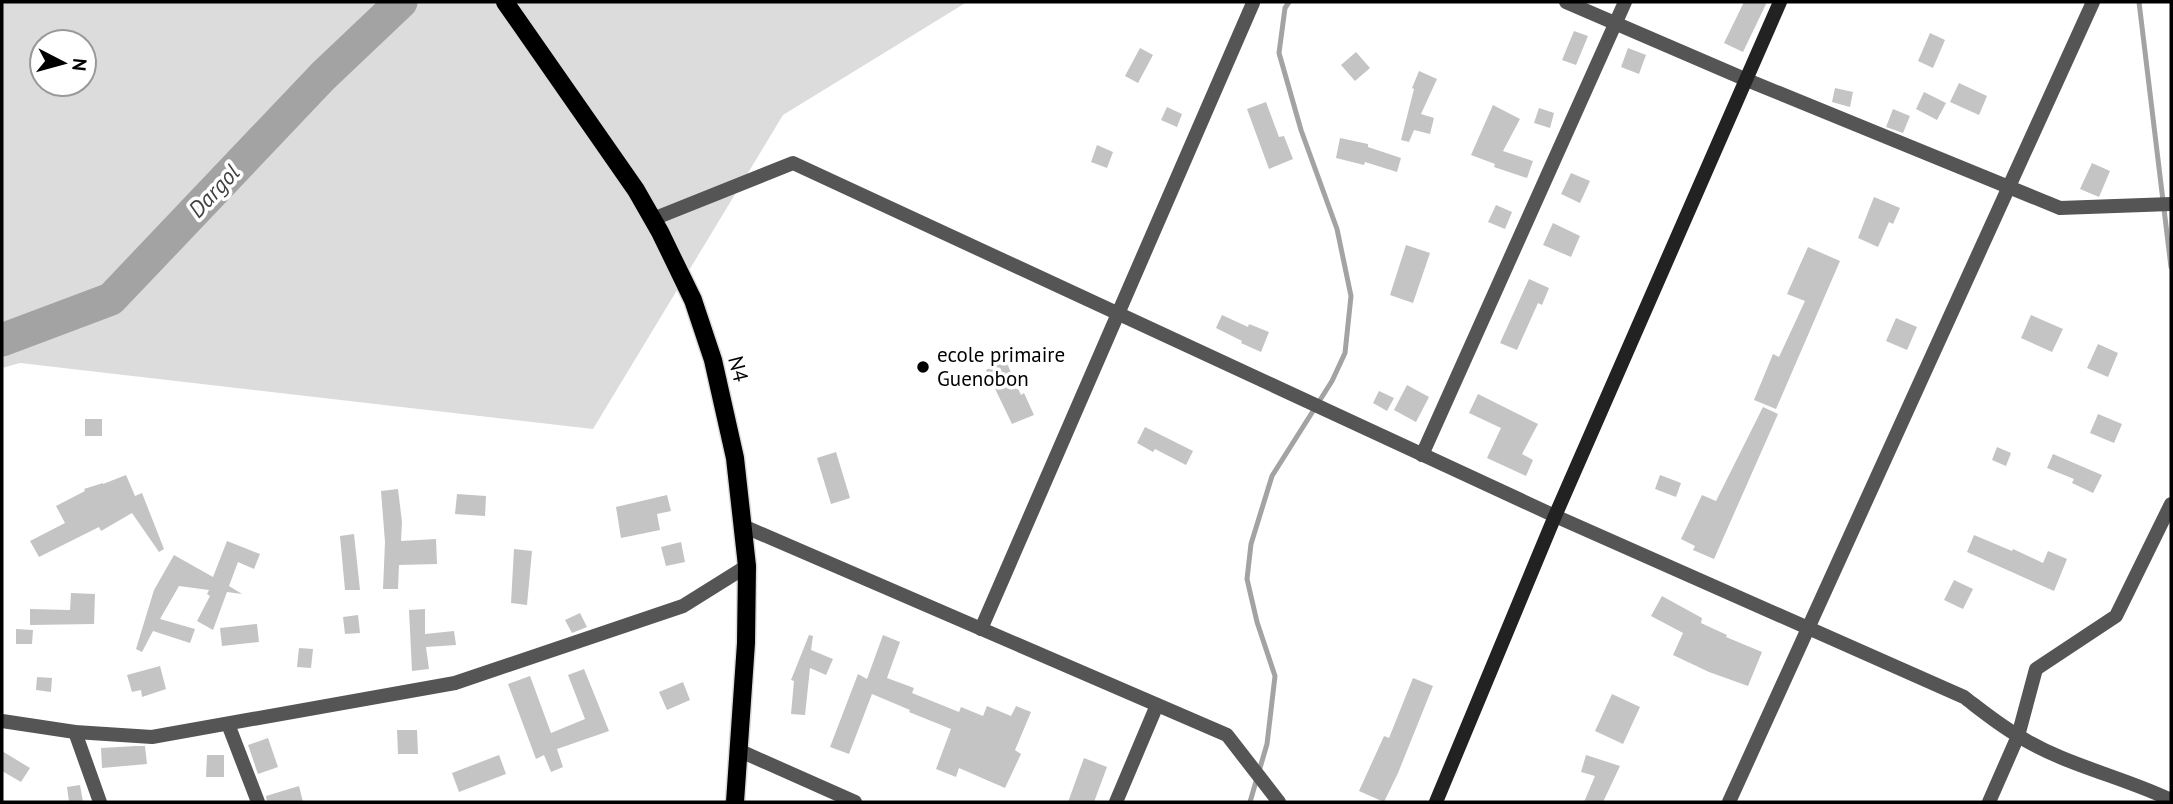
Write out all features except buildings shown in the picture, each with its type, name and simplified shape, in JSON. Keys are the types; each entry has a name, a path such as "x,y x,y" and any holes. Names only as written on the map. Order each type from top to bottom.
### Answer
{"main road":[{"path":"1436,802 1555,516 1780,2"},
{"name":"N4","path":"510,8 636,190 653,219 693,300 713,360 735,458 747,566 746,643 735,802"}],"street":[{"path":"1566,2 1747,80 2060,208 2171,204"},
{"path":"1422,455 1625,2"},
{"path":"1729,802 2093,2"},
{"path":"981,629 1116,313 1253,3"},
{"path":"653,219 793,163 1555,516 1964,697 2018,736 2069,761 2141,786 2171,800"},
{"path":"1989,802 2018,736 2036,669 2116,616 2171,505"},
{"path":"743,526 1227,735 1279,802"},
{"path":"2,721 75,732 152,737 455,683 683,606 747,566"},
{"path":"1116,802 1157,705"},
{"path":"228,724 258,802"},
{"path":"75,732 100,802"},
{"path":"738,750 855,802"}],"shaded area":[{"path":"2,2 967,2 783,115 593,429 20,363 2,368"}],"waterway":[{"name":"Dargol","path":"2,340 111,299 323,76 401,2"},
{"path":"1250,802 1267,744 1275,676 1257,622 1247,579 1251,544 1272,476 1332,381 1345,353 1351,296 1337,229 1301,130 1279,53 1285,8 1289,2"},
{"path":"2139,2 2171,267"}],"place":[{"name":"ecole primaire Guenobon","path":"923,367"}]}
